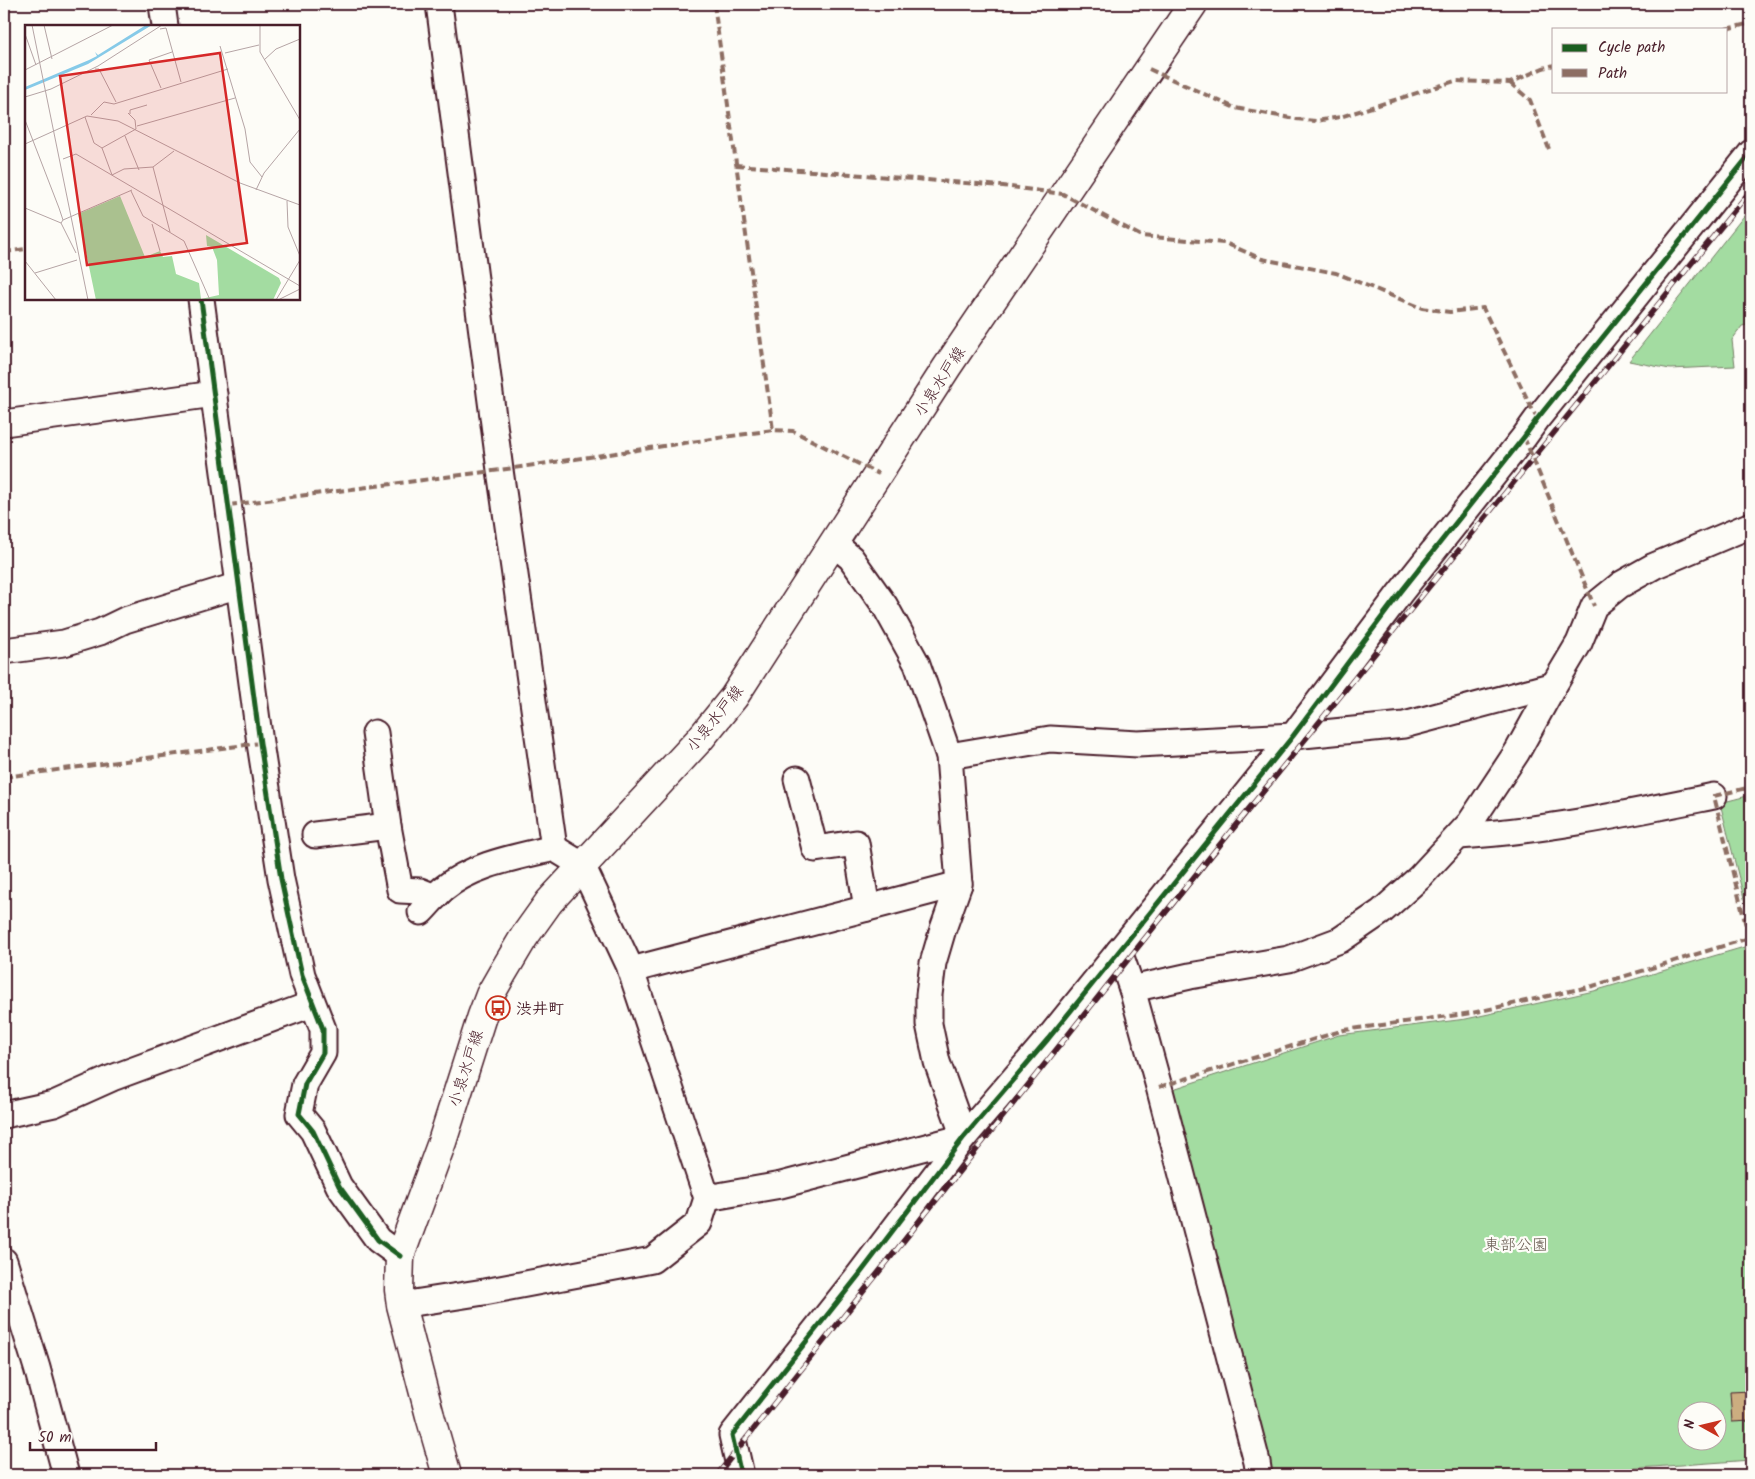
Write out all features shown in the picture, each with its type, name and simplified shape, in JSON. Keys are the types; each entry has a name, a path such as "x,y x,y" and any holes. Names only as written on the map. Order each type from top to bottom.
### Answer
{"main road":[{"name":"小泉水戸線","path":"447,1475 401,1305 399,1290 400,1256 442,1142 490,995 524,937 549,902 700,739 734,697 953,358 1192,4"}],"street":[{"path":"162,4 165,25"},
{"path":"439,4 499,460 554,848"},
{"path":"741,1475 732,1435 859,1275 964,1137 1048,1039 1293,736 1400,593 1751,153"},
{"path":"201,300 260,743 281,879 302,975 323,1029 323,1053 305,1084 299,1114 312,1131 339,1186 378,1240 400,1256"},
{"path":"4,423 214,394"},
{"path":"1132,990 1190,976 1289,960 1340,940 1381,912 1418,878 1470,824 1517,752 1579,643 1594,606 1620,584 1654,566 1751,525"},
{"path":"834,543 851,558 885,606 917,664 949,756 959,884 942,929 933,963 929,995 929,1024 938,1062 964,1137"},
{"path":"4,651 64,643 100,632 125,620 239,585"},
{"path":"949,756 1050,739 1138,744 1293,736 1404,725 1554,685"},
{"path":"375,733 388,826 400,890 420,891 428,905 443,889 470,872 499,862 554,848 582,865 631,970 707,1198 699,1223 652,1260 484,1292 401,1305"},
{"path":"797,779 815,849 856,843 866,908"},
{"path":"1459,836 1506,833 1714,796"},
{"path":"315,835 388,826"},
{"path":"631,970 959,884"},
{"path":"1119,951 1132,990 1257,1462 1258,1475"},
{"path":"4,1115 54,1104 112,1078 312,1004"},
{"path":"707,1198 781,1184 964,1137"},
{"path":"4,1261 38,1368 66,1475"}],"green space":[{"path":"1751,207 1751,324 1742,326 1732,340 1735,366 1670,369 1629,361"},
{"path":"1751,795 1751,926 1720,803"},
{"name":"東部公園","path":"1751,945 1751,1460 1540,1475 1267,1475 1167,1091 1339,1035 1466,1019 1594,991"}],"building":[{"path":"1751,1391 1751,1421 1732,1422 1730,1392"}],"railway":[{"path":"717,1475 1213,853 1751,190"}],"marked path":[{"path":"714,4 773,430"},
{"path":"1728,29 1751,23"},
{"path":"1149,69 1235,108 1316,121 1340,117 1455,81 1510,83 1552,66"},
{"path":"1510,83 1530,100 1549,149"},
{"path":"736,165 1003,186 1063,194 1141,236 1225,243 1262,259 1336,273 1422,308 1450,312 1483,308 1537,419"},
{"path":"4,252 25,249"},
{"path":"229,505 500,470 773,430 793,431 879,474"},
{"path":"1524,437 1594,606"},
{"path":"4,777 260,743"},
{"path":"1159,1087 1344,1030 1472,1013 1593,986 1749,938 1714,796 1751,787"}],"cycle path":[{"path":"741,1475 732,1435 859,1275 964,1137 1048,1039 1293,736 1400,593 1751,153"},
{"path":"201,300 260,743 281,879 302,975 323,1029 323,1053 305,1084 299,1114 313,1131 339,1186 378,1240 400,1256"}],"place":[{"name":"渋井町","path":"498,1008"}]}
